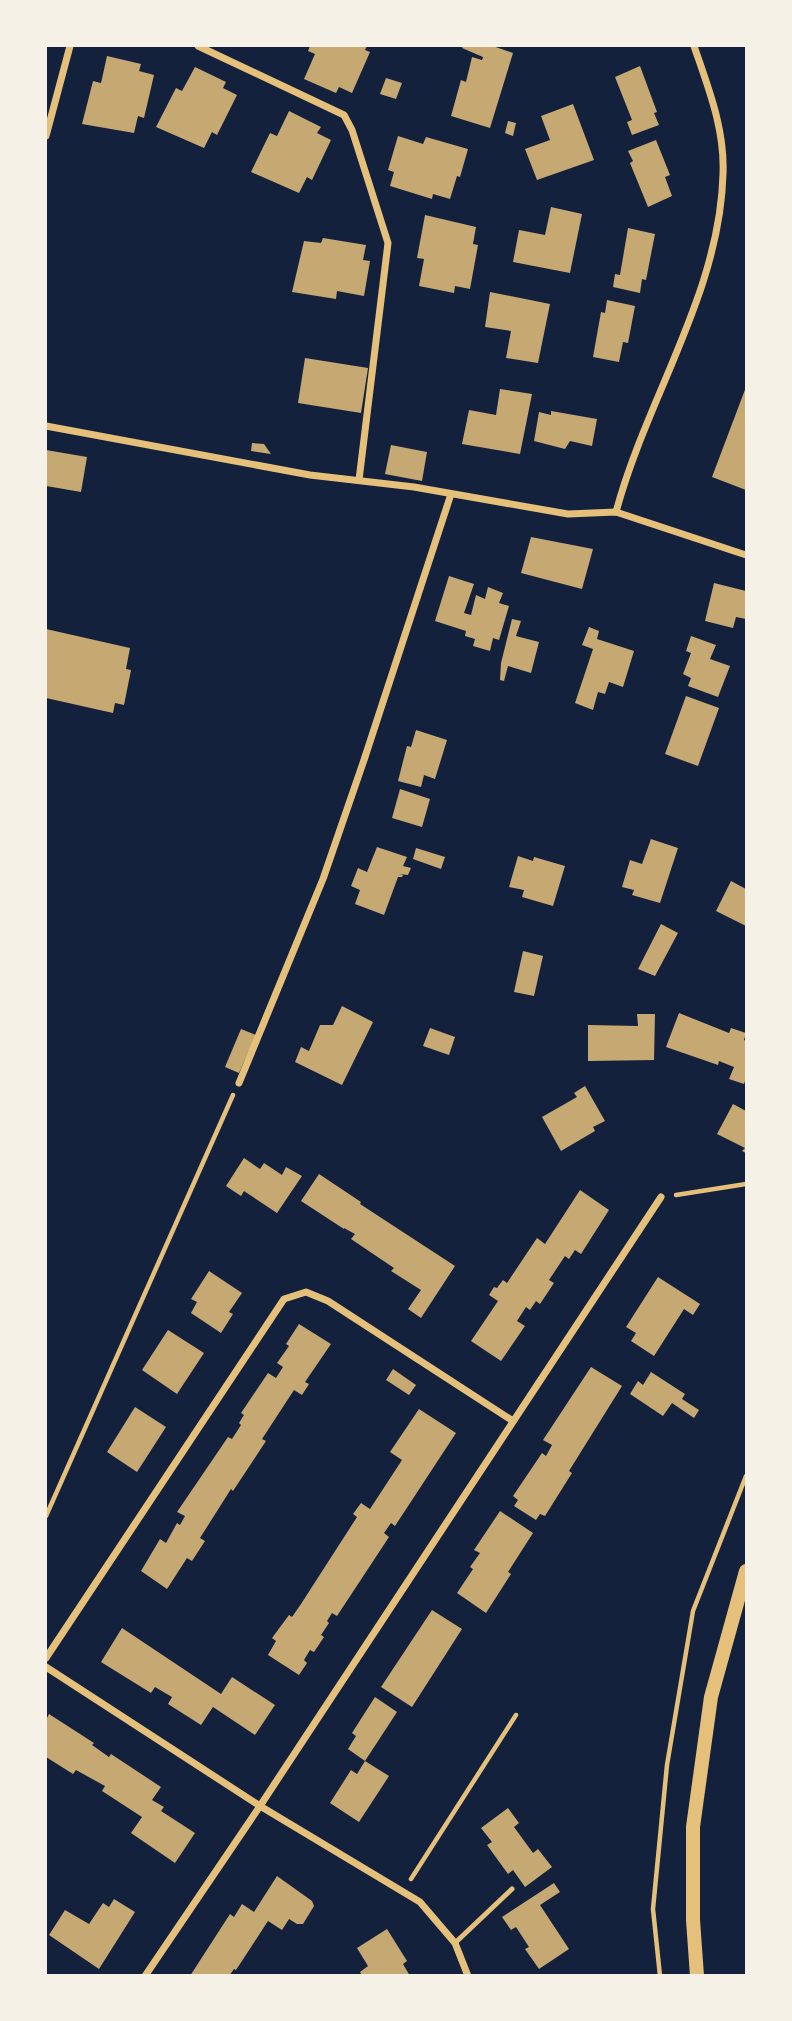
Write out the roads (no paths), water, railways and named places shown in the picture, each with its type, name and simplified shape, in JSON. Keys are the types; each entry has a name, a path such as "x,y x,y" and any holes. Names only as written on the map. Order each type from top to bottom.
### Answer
{"main road":[{"path":"697,1976 693,1920 694,1827 711,1697 747,1571"}],"street":[{"path":"46,136 70,46"},
{"path":"198,46 344,115 352,130 388,243 359,480"},
{"path":"616,512 627,472 707,273 718,222 723,173 718,118 694,46"},
{"path":"46,426 310,475 414,487 568,514 616,512 747,555"},
{"path":"239,1083 323,878 451,494"},
{"path":"145,1976 260,1807 661,1197"},
{"path":"46,1658 284,1299 306,1292 328,1301 513,1421"},
{"path":"46,1667 260,1807 420,1902 455,1943 468,1976"}],"lane":[{"path":"455,1943 512,1889"}]}
